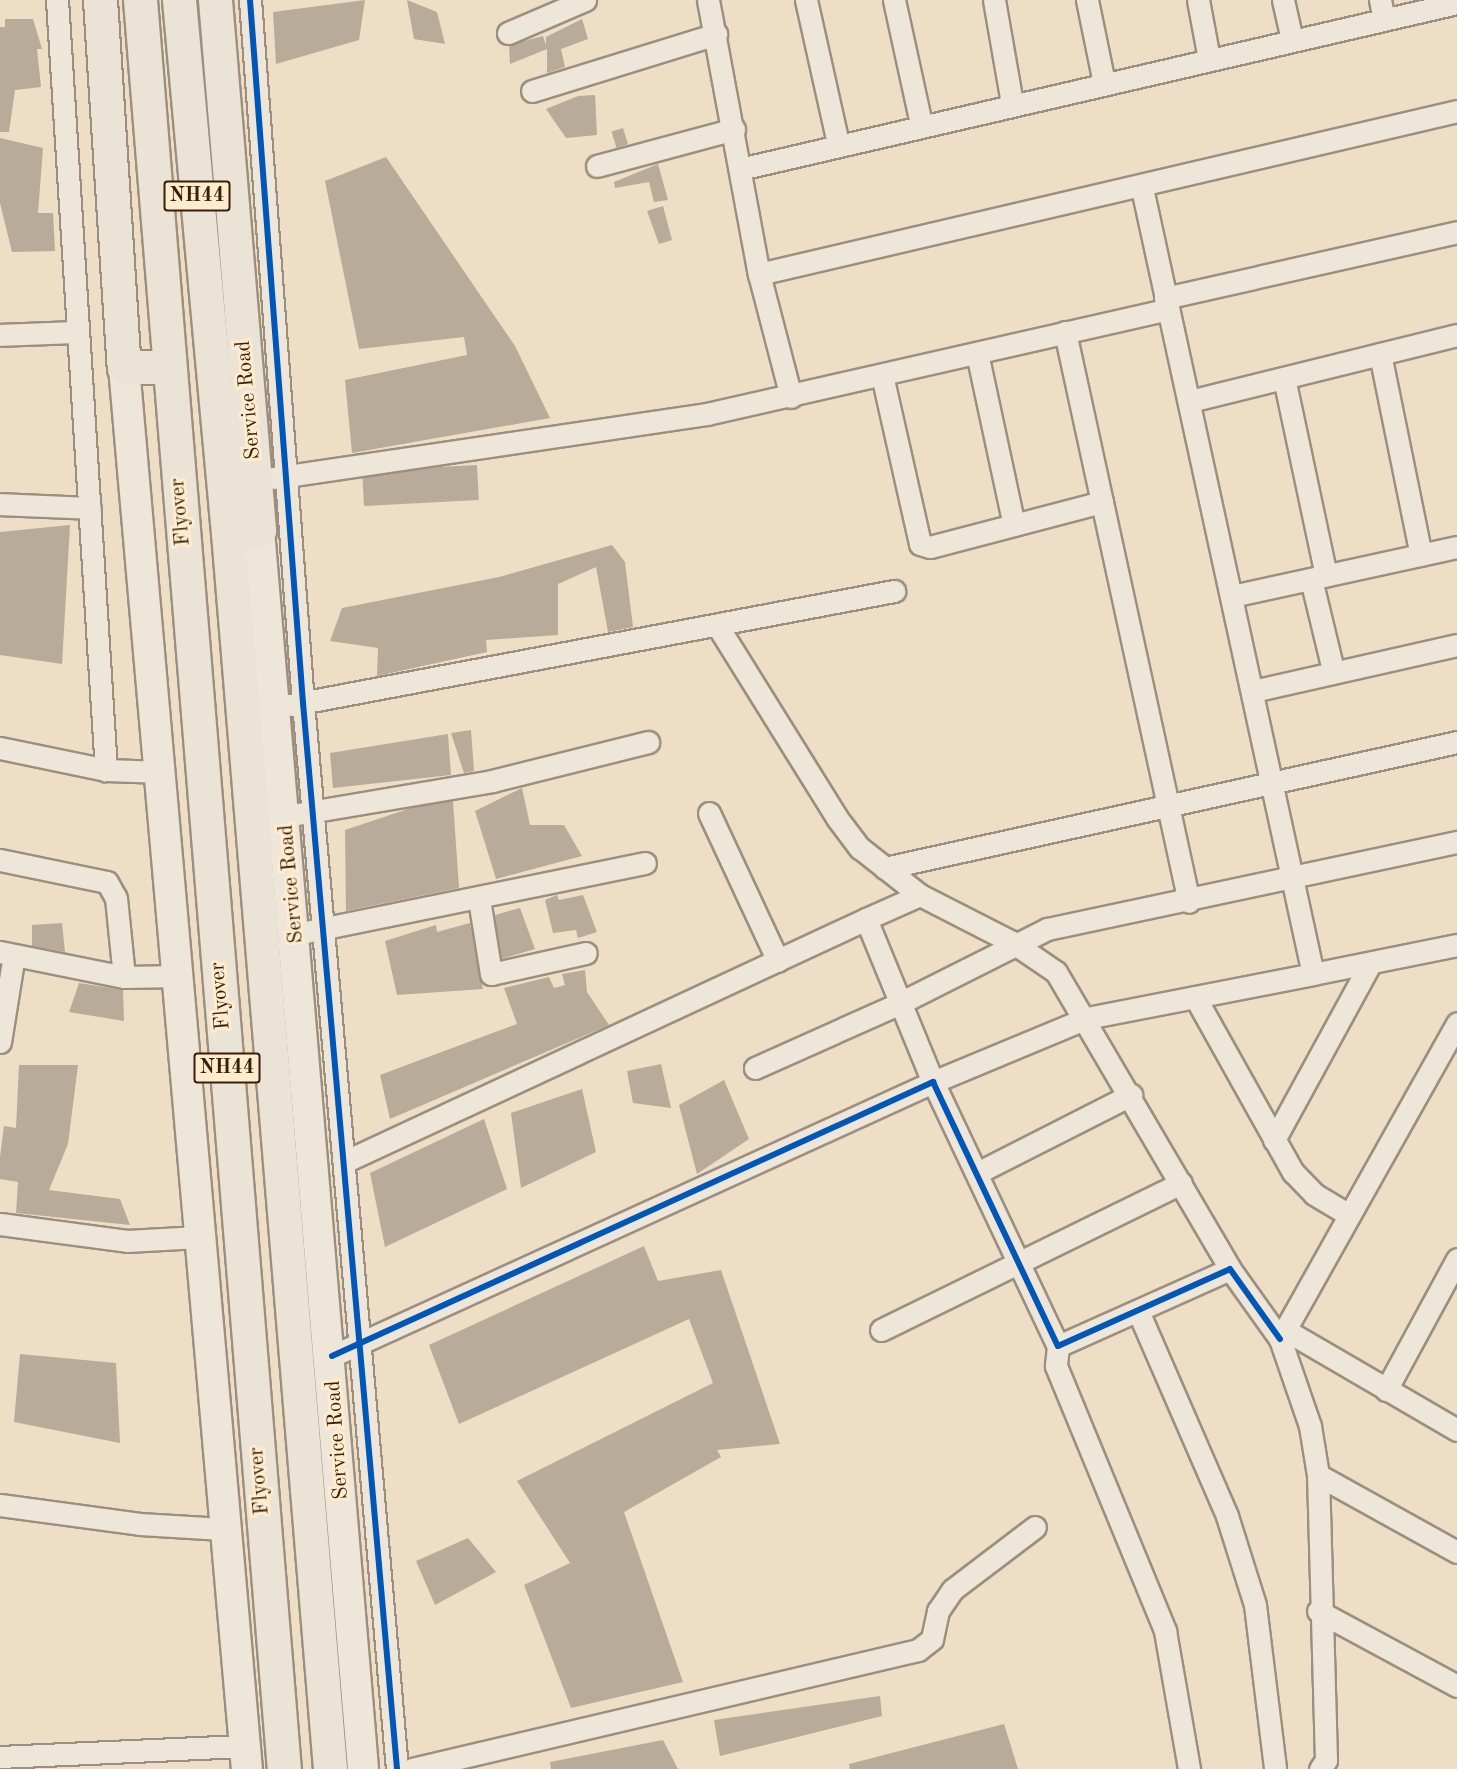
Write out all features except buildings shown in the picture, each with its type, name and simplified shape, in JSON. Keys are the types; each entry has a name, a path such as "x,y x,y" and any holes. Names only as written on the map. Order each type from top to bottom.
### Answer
{"main road":[{"path":"100,0 124,368 169,367"},
{"name":"NH44","path":"140,0 169,367"},
{"name":"NH44","path":"178,0 244,531 330,1769"},
{"name":"Service Road","path":"215,0 270,479 244,531"},
{"name":"Flyover","path":"169,367 284,1769"}],"street":[{"path":"57,0 106,770"},
{"path":"250,0 270,479 290,705 894,591"},
{"path":"508,33 585,0"},
{"path":"708,0 734,129 759,274 791,397"},
{"path":"806,0 838,143"},
{"path":"894,0 921,124"},
{"path":"994,0 1012,103"},
{"path":"1088,0 1104,83"},
{"path":"1198,0 1209,59"},
{"path":"1283,0 1292,40"},
{"path":"740,169 838,143 1292,40 1382,9 1457,3"},
{"path":"532,91 716,34"},
{"path":"759,274 1142,188 1457,111"},
{"path":"597,166 734,129"},
{"path":"1142,188 1313,974"},
{"path":"270,479 605,432 791,397 1065,332 1167,303 1457,232"},
{"path":"0,335 78,332"},
{"path":"1065,332 1188,902"},
{"path":"1190,401 1457,335"},
{"path":"977,353 1014,525"},
{"path":"1380,354 1421,555"},
{"path":"0,1757 246,1758 223,1529 163,772 124,368"},
{"path":"882,375 920,544 930,547 1102,502"},
{"path":"1284,378 1333,670"},
{"path":"0,504 90,508"},
{"name":"Service Road","path":"244,531 290,705 311,931 332,1356 363,1769"},
{"path":"1232,596 1457,547"},
{"path":"717,625 837,818 885,868 920,895 1012,942 1056,972 1087,1018 1230,1269 1283,1335 1310,1426 1318,1475 1318,1611 1329,1766"},
{"path":"1252,691 1333,670 1457,645"},
{"path":"300,814 492,782 648,742"},
{"path":"885,868 1271,780 1457,742"},
{"path":"0,748 106,770 163,772"},
{"path":"709,813 777,961"},
{"path":"755,1068 900,1003 983,962 1012,942 1047,928 1188,902 1293,875 1457,842"},
{"path":"0,860 107,882 116,898 124,977"},
{"path":"397,1769 362,1343 344,1162 311,931 480,899 645,863"},
{"path":"344,1162 920,895"},
{"path":"480,899 491,974 586,953"},
{"path":"866,919 933,1083 1020,1261 1058,1346 1056,1366 1165,1631 1189,1769"},
{"path":"332,1356 933,1083 1087,1018 1370,964 1457,945"},
{"path":"0,1042 7,954 124,977 180,976"},
{"path":"1274,1140 1370,964"},
{"path":"1195,997 1274,1140 1303,1185 1349,1215"},
{"path":"1283,1335 1349,1215 1450,1051 1457,1023"},
{"path":"977,1173 1131,1095"},
{"path":"881,1330 1181,1183"},
{"path":"0,1224 127,1241 199,1237"},
{"path":"1386,1390 1457,1259"},
{"path":"1058,1346 1230,1269"},
{"path":"1138,1311 1227,1516 1255,1605 1275,1769"},
{"path":"1283,1335 1457,1430"},
{"path":"1318,1475 1457,1552"},
{"path":"0,1505 140,1524 223,1529"},
{"path":"412,1769 918,1650 932,1639 938,1611 952,1590 1035,1527"},
{"path":"1318,1611 1457,1686"}],"cycle path":[{"path":"250,0 303,703 397,1769"},
{"path":"332,1356 933,1082 1058,1346 1230,1269 1280,1339"}]}
